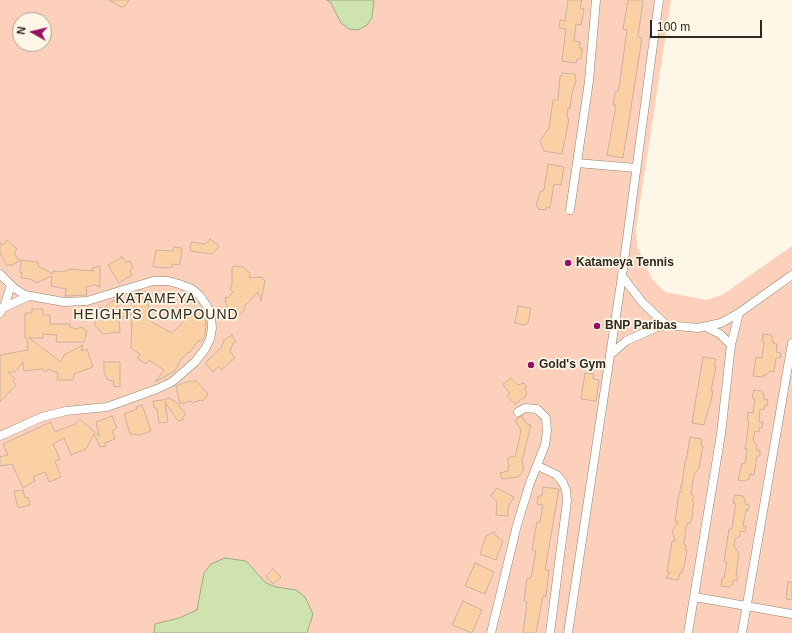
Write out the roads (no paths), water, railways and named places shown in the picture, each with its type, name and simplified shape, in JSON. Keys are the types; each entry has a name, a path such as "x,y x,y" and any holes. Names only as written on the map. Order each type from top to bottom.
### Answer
{"street":[{"path":"570,210 591,67 596,0"},
{"path":"568,633 622,276 659,0"},
{"path":"577,163 636,168"},
{"path":"0,274 11,285 29,296 57,302 87,301 153,281 168,281 192,289 200,296 207,306 211,316 212,328 210,339 195,362 172,382 107,407 66,411 42,417 0,436"},
{"path":"610,355 636,336 666,325 706,327 721,323 739,313 792,275"},
{"path":"622,276 642,302 666,325"},
{"path":"2,310 11,285"},
{"path":"2,310 29,296"},
{"path":"688,633 721,434 731,345 739,313"},
{"path":"706,327 720,334 731,345"},
{"path":"742,633 792,343"},
{"path":"491,633 517,525 545,445 548,424 546,418 537,409 531,408 518,412"},
{"path":"538,466 557,475 563,482 567,496 550,633"},
{"path":"694,597 792,614"}],"place":[{"name":"Katameya Tennis","path":"568,263"},
{"name":"BNP Paribas","path":"597,326"},
{"name":"Gold's Gym","path":"531,365"}],"district":[{"name":"KATAMEYA HEIGHTS COMPOUND","path":"156,308"}]}
